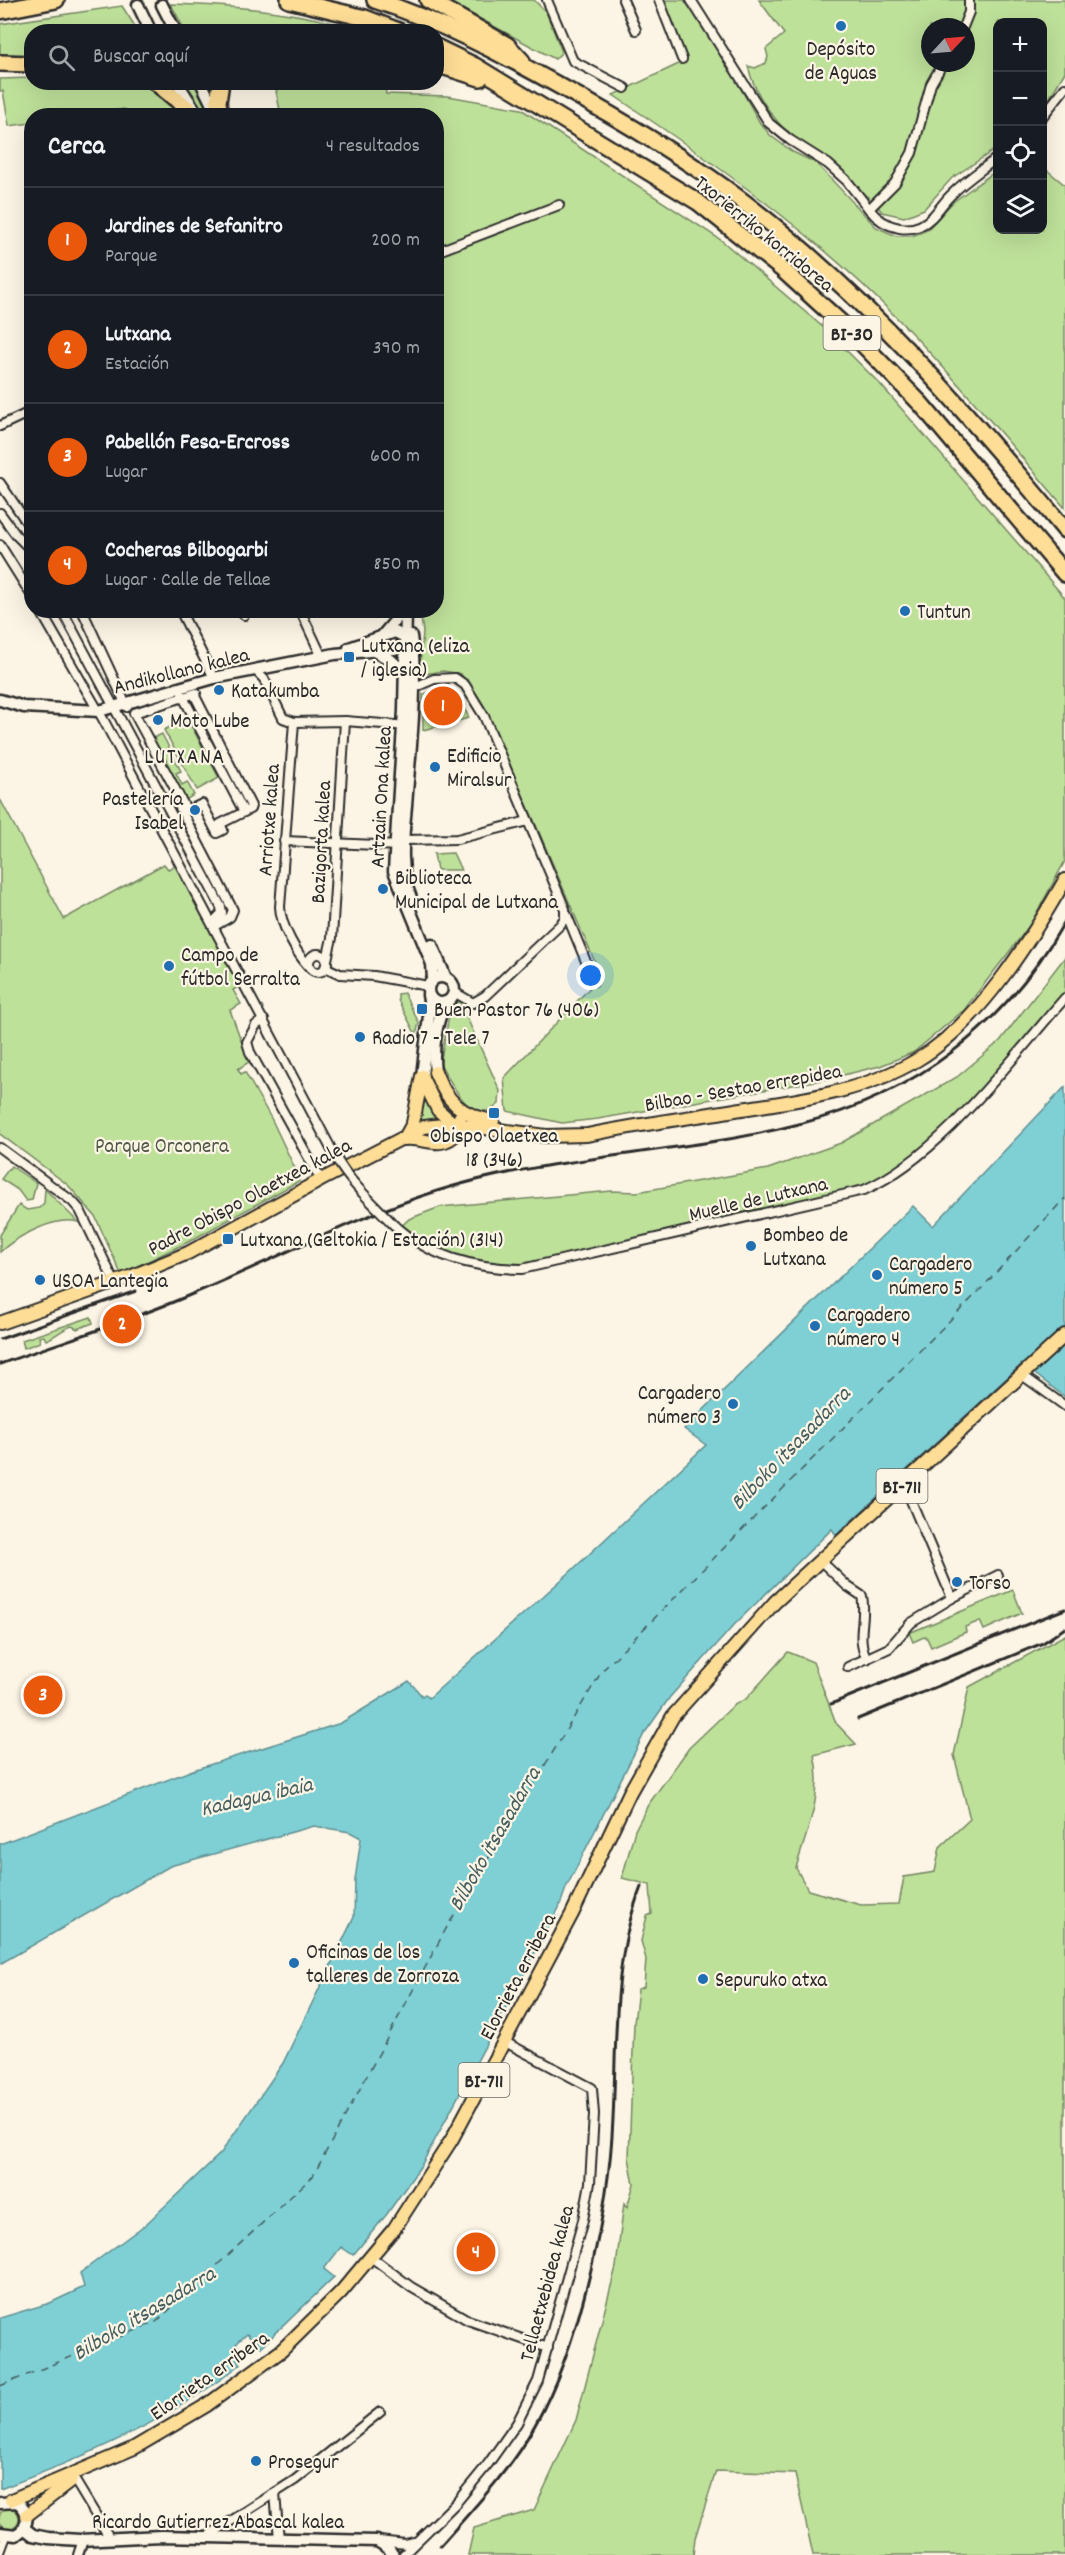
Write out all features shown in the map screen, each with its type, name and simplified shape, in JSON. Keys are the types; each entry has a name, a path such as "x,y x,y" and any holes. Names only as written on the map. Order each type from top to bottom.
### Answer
{"highway":[{"path":"0,11 56,0"},
{"path":"289,0 365,18 380,24"},
{"name":"Txorierriko korridorea","path":"375,0 441,24"},
{"path":"428,0 507,45 530,70"},
{"name":"Txorierriko korridorea","path":"444,26 530,70 660,144 743,201 871,313 988,440 1065,530"},
{"name":"Txorierriko korridorea","path":"444,51 525,96 698,202 783,270 869,349 921,404 1065,574"},
{"path":"0,63 24,64"},
{"path":"444,67 525,96"},
{"path":"165,90 188,108"},
{"path":"218,108 220,90"}],"main road":[{"path":"138,5 147,24"},
{"path":"162,5 172,24"},
{"path":"182,90 193,108"},
{"path":"205,90 215,108"},
{"path":"382,635 398,618"},
{"name":"Artzain Ona kalea","path":"406,618 413,688 407,726 401,844 396,878 432,964 430,1007 422,1076"},
{"path":"335,654 395,632 407,642"},
{"name":"Andikollano kalea","path":"0,700 24,707 99,711 181,693 214,678 407,642"},
{"name":"Artzain Ona kalea","path":"407,642 404,672 407,726"},
{"path":"372,650 391,660 404,672"},
{"name":"Artzain Ona kalea","path":"401,844 405,880 446,978 459,995"},
{"name":"Bilbao - Sestao errepidea","path":"459,1120 586,1135 831,1094 901,1069 940,1044 982,1002 1031,939 1065,880"},
{"path":"446,978 430,986 434,1001 446,1002 459,995"},
{"path":"403,1137 415,1137 435,1145 445,1143 458,1132 459,1120 455,1104 442,1091 435,1072 437,1029 440,1013 446,1002"},
{"path":"422,1076 427,1091 438,1110 459,1120"},
{"path":"403,1137 413,1123 422,1076"},
{"name":"Padre Obispo Olaetxea kalea","path":"0,1323 115,1283 189,1253 423,1124 459,1120"},
{"name":"BI-711","path":"820,1561 1065,1335"},
{"name":"Elorrieta erribera","path":"92,2468 165,2431 240,2383 281,2351 341,2292 394,2229 424,2186 505,2042 572,1914 630,1792 673,1716 775,1602 820,1561"},
{"name":"BI-711","path":"27,2515 92,2468"},
{"name":"BI-711","path":"5,2501 92,2468"},
{"path":"3,2534 16,2535 24,2528 27,2515 21,2505 5,2501"},
{"name":"Ricardo Gutierrez Abascal kalea","path":"24,2528 33,2535 83,2540 109,2537 377,2541"},
{"path":"377,2541 391,2550 393,2555"}],"street":[{"path":"547,0 573,62 624,88"},
{"path":"623,0 636,30"},
{"path":"659,0 682,59"},
{"path":"691,0 738,70 753,101 770,123 847,181 878,220 900,229 921,225 930,219 953,192 993,161"},
{"path":"967,18 969,0"},
{"path":"869,209 895,183 912,153 931,84 938,72"},
{"path":"1047,111 1065,88"},
{"path":"444,249 559,205"},
{"path":"0,426 24,415"},
{"path":"0,483 24,518"},
{"path":"0,513 24,544"},
{"path":"0,545 24,583"},
{"name":"Muelle de Lutxana","path":"45,618 99,711 215,923 347,1177 393,1224 425,1249 445,1257 471,1265 522,1269 864,1191 882,1182 931,1148 1065,998"},
{"path":"66,618 221,908 222,913 215,923"},
{"path":"86,618 126,704 233,910 230,917 215,923"},
{"path":"184,618 214,678"},
{"path":"304,618 322,657"},
{"path":"264,679 270,668"},
{"path":"256,671 264,679 278,712 283,718 294,722 345,721 407,726"},
{"path":"413,688 434,679 455,678 465,685 484,716 594,981"},
{"path":"181,693 244,812"},
{"path":"181,693 196,693 195,696 251,806 244,812 220,824 223,830 217,833 202,804 187,811 134,713 181,693"},
{"path":"107,726 113,721 122,723"},
{"name":"Bazigorta kalea","path":"326,966 330,957 332,938 345,721"},
{"name":"Arriotxe kalea","path":"294,722 280,916 310,968"},
{"path":"284,841 337,845 401,844 457,839 528,821"},
{"path":"459,995 473,1003 494,987 560,925 566,918 565,909"},
{"path":"326,966 318,972 310,968 309,960 315,955 323,957 326,966 339,974 374,976 430,986"},
{"path":"264,1020 251,1032 247,1042 250,1052 321,1180"},
{"path":"1,1152 72,1201 80,1210 115,1283"},
{"path":"1025,1372 1065,1406"},
{"path":"904,1484 952,1598"},
{"path":"820,1561 847,1586 862,1596 864,1606 860,1646 867,1659"},
{"path":"848,1667 889,1648 911,1623 952,1598 998,1575"},
{"name":"Tellaetxebidea kalea","path":"403,2555 456,2503 512,2430 538,2380 580,2231 590,2183 594,2114 592,2088 505,2042"},
{"path":"371,2257 411,2288 468,2320 548,2348"},
{"path":"204,2538 275,2494 380,2412"},
{"path":"74,2479 109,2537"},
{"path":"275,2494 279,2539"},
{"path":"228,2524 227,2532 232,2538"},
{"path":"0,2552 3,2534"},
{"path":"78,2555 83,2540"},
{"name":"Ricardo Gutierrez Abascal kalea","path":"377,2541 405,2544 414,2542"}],"green space":[{"path":"445,0 534,0 546,12 562,52 555,59"},
{"path":"664,0 684,0 713,39 760,123 771,136 793,152 816,163 876,227 896,236 912,236 927,230 953,202 993,173 993,234 1047,234 1047,170 1065,185 1065,508 942,366 866,288 798,228 762,200 613,95 685,61"},
{"path":"759,0 1065,0 1065,72 1047,102 1047,18 993,18 993,151 952,178 924,209 904,217 882,212 867,197 843,181 799,144 772,115 753,83 748,66 755,68 766,63 768,57 766,49 784,34"},
{"path":"171,4 268,11 339,24 181,24"},
{"path":"122,6 134,24 24,24 24,55 0,54 0,24"},
{"path":"24,78 24,90 158,90 179,108 24,108 24,124 9,126 3,91 0,91 0,79"},
{"path":"188,90 198,90 207,108 199,108"},
{"path":"385,90 386,94 448,96 521,109 721,240 824,328 881,385 1065,598 1065,861 1030,925 964,1010 914,1052 880,1066 827,1079 598,1119 562,1123 507,1111 504,1078 601,976 488,714 461,674 443,671 419,675 423,632 421,618 444,618 444,108 280,108 276,91"},
{"path":"456,691 469,718 423,730 423,694"},
{"path":"187,718 219,778 197,790 164,730"},
{"path":"162,734 181,771 176,773 182,785 187,782 194,795 182,802 149,740"},
{"name":"Parque Orconera","path":"0,799 64,919 164,864 168,869 176,865 242,985 233,990 241,1004 230,1010 249,1062 238,1069 241,1074 245,1072 272,1120 298,1175 299,1181 188,1242 121,1274 95,1216 68,1185 0,1134"},
{"path":"453,853 461,870 437,870 434,854"},
{"path":"1065,957 1065,998 931,1148 882,1182 522,1269 471,1265 397,1230 409,1219 440,1207 612,1191 637,1192 768,1169 841,1143 957,1077 1000,1041"},
{"path":"404,993 419,1023 416,1035 398,1000 398,994"},
{"path":"458,998 500,1091 499,1104 489,1110 479,1111 471,1108 457,1092 440,1064 452,1000"},
{"path":"423,1090 429,1105 439,1116 420,1122"},
{"path":"11,1166 36,1183 32,1200 26,1201 18,1190 1,1179"},
{"path":"45,1189 78,1222 58,1222 37,1229 0,1252 0,1235 19,1205 27,1210 39,1208 44,1203"},
{"path":"91,1317 93,1323 77,1329 72,1326 46,1340 44,1336 39,1337 40,1342 24,1348 22,1340"},
{"path":"1013,1590 1022,1613 984,1630 980,1621 965,1627 966,1632 931,1647 926,1636 913,1642 909,1633"},
{"path":"1065,1635 1065,2555 813,2555 795,2474 716,2471 695,2538 693,2555 468,2555 474,2528 534,2510 576,2420 616,2267 624,2203 627,2207 634,2184 629,2158 634,2023 638,1989 644,1987 646,1959 641,1941 647,1916 652,1914 650,1885 622,1878 635,1830 648,1805 689,1748 734,1705 746,1699 788,1652 813,1662 836,1723 856,1744 814,1755 817,1769 816,1798 796,1868 808,1890 861,1905 899,1904 904,1877 935,1872 940,1847 970,1819 954,1755 969,1687"},
{"path":"9,2508 16,2511 19,2518 16,2525 9,2528 2,2525 -1,2518 2,2511"}],"water":[{"path":"1065,1087 1065,1397 1022,1364 836,1535 832,1529 735,1624 670,1697 644,1734 566,1888 559,1908 422,2164 387,2214 353,2255 341,2247 324,2269 334,2277 261,2347 255,2338 252,2340 247,2334 236,2344 244,2354 237,2359 241,2364 185,2403 95,2450 0,2489 0,2318 50,2303 84,2287 80,2273 146,2224 221,2153 283,2063 354,1917 355,1880 361,1838 350,1832 314,1826 170,1866 0,1964 0,1844 193,1770 341,1723 409,1681 422,1696 425,1694 429,1698 569,1573 706,1445 684,1429 913,1206 933,1226"}],"ferry route":[{"path":"0,2386 156,2322 313,2176 448,1925 602,1671 981,1289 1065,1198"}],"railway":[{"path":"0,1364 167,1305 343,1227 437,1191 527,1169 754,1134 842,1111 882,1095 954,1051 986,1023 1015,993 1065,921"},
{"path":"0,1339 136,1291"},
{"path":"831,1704 1065,1609"},
{"path":"858,1719 1043,1643 1065,1628"},
{"path":"440,2546 491,2488 525,2442 551,2393 578,2317 589,2276 605,2194 613,2119 620,1972 625,1943 641,1887"}],"place":[{"name":"Depósito de Aguas","path":"841,26"},
{"name":"Tuntun","path":"905,611"},
{"name":"Lutxana (eliza / iglesia)","path":"349,657"},
{"name":"Katakumba","path":"219,690"},
{"name":"Jardines de Sefanitro","path":"443,706"},
{"name":"Moto Lube","path":"158,720"},
{"name":"Edificio Miralsur","path":"435,767"},
{"name":"Pastelería Isabel","path":"195,810"},
{"name":"Biblioteca Municipal de Lutxana","path":"383,889"},
{"name":"Campo de fútbol Serralta","path":"169,966"},
{"name":"Buen Pastor 76 (406)","path":"422,1009"},
{"name":"Radio 7 - Tele 7","path":"360,1037"},
{"name":"Obispo Olaetxea 18 (346)","path":"494,1113"},
{"name":"Lutxana (Geltokia / Estación) (314)","path":"228,1239"},
{"name":"Bombeo de Lutxana","path":"751,1246"},
{"name":"Cargadero número 5","path":"877,1275"},
{"name":"USOA Lantegia","path":"40,1280"},
{"name":"Lutxana","path":"122,1324"},
{"name":"Cargadero número 4","path":"815,1326"},
{"name":"Cargadero número 3","path":"733,1404"},
{"name":"Torso","path":"957,1582"},
{"name":"Pabellón Fesa-Ercross","path":"43,1695"},
{"name":"Oficinas de los talleres de Zorroza","path":"294,1963"},
{"name":"Sepuruko atxa","path":"703,1979"},
{"name":"Cocheras Bilbogarbi","path":"476,2252"},
{"name":"Prosegur","path":"256,2461"}],"district":[{"name":"LUTXANA","path":"185,755"}],"water label":[{"name":"Bilboko itsasadarra","path":"789,1447"},
{"name":"Kadagua ibaia","path":"256,1795"},
{"name":"Bilboko itsasadarra","path":"493,1838"},
{"name":"Bilboko itsasadarra","path":"143,2312"}]}
